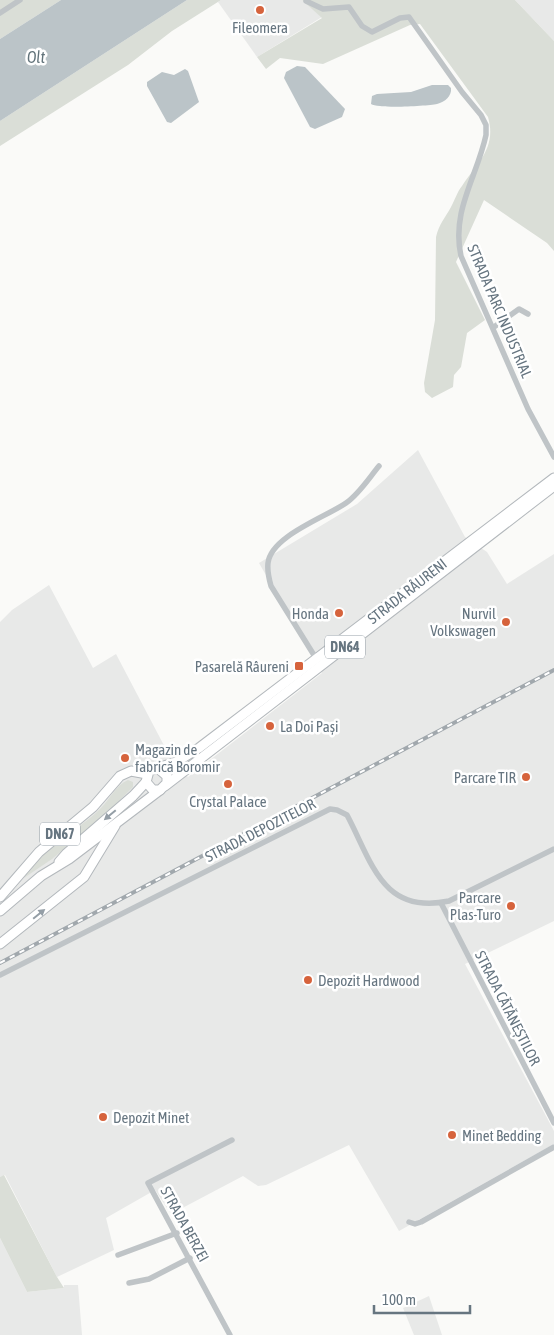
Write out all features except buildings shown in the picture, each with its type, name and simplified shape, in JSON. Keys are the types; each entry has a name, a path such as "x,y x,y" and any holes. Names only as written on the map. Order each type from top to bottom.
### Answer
{"main road":[{"name":"STRADA RÂURENI","path":"159,769 199,748 554,478"},
{"name":"STRADA RÂURENI","path":"163,788 554,484"},
{"path":"146,778 150,788 163,788 167,776 159,769"},
{"name":"DN64","path":"58,864 66,854 133,796 152,770 159,769"},
{"name":"DN67","path":"1,894 39,852 93,808 120,776 136,771 146,778"},
{"name":"DN67","path":"0,944 84,877 115,826 163,788"},
{"name":"DN64","path":"0,910 58,864 115,826"}],"street":[{"path":"0,13 20,0"},
{"name":"STRADA PARC INDUSTRIAL","path":"306,1 323,9 349,7 362,26 372,32 400,18 409,17 481,115 486,125 486,135 460,212 457,236 461,256 494,326 528,409 554,457"},
{"path":"494,326 519,309 528,314"},
{"path":"317,660 271,586 268,573 269,559 277,547 295,532 353,498 379,466"},
{"name":"STRADA DEPOZITELOR","path":"0,975 330,809 347,815 382,883 390,892 414,902 441,903 461,896 554,849"},
{"name":"STRADA CĂTĂNEȘTILOR","path":"441,903 554,1123"},
{"name":"STRADA BERZEI","path":"230,1335 177,1233 148,1183 232,1140"},
{"path":"409,1222 415,1224 421,1222 554,1147"},
{"path":"118,1255 177,1233"},
{"path":"129,1283 149,1279 190,1258"}],"shaded area":[{"path":"0,0 61,0 0,39"},
{"path":"187,0 221,0 172,31 128,65 0,146 0,121"},
{"path":"221,0 302,0 322,17 257,57 218,2"},
{"path":"302,0 515,0 554,41 554,251 547,243 484,200 456,262 485,320 467,333 461,367 454,375 453,387 432,398 425,392 424,383 435,320 436,237 440,225 459,191 488,146 490,128 488,117 420,24 410,25 323,64 280,58 266,69 257,57 322,18"},
{"path":"515,0 554,0 554,41"},
{"path":"418,450 465,537 487,552 507,584 554,554 554,921 465,964 554,1131 554,1144 399,1231 349,1145 266,1185 258,1186 243,1176 171,1214 155,1190 106,1218 114,1250 57,1277 5,1175 0,1177 0,622 12,610 49,585 93,668 116,654 169,755 188,777 322,673 259,563 357,504"},
{"path":"128,780 133,782 133,787 103,817 52,859 24,878 40,857 91,817 120,785"},
{"path":"4,1175 64,1288 27,1292 0,1238 0,1177"},
{"path":"0,1238 27,1292 64,1288 64,1285 78,1285 82,1335 0,1335"},
{"path":"429,1296 442,1335 414,1335 403,1308"}],"water":[{"name":"Olt","path":"61,0 187,0 0,121 0,39"},
{"path":"297,66 305,67 345,109 342,117 315,129 310,127 284,78 286,72"},
{"path":"185,69 188,71 199,102 171,123 167,122 147,86 147,82 162,72 174,75"},
{"path":"432,85 448,85 451,88 449,96 443,102 432,105 393,107 371,104 372,96 377,94 411,92"}],"railway":[{"path":"0,963 554,670"}],"place":[{"name":"Fileomera","path":"260,10"},
{"name":"Honda","path":"339,613"},
{"name":"Nurvil Volkswagen","path":"506,622"},
{"name":"Pasarelă Râureni","path":"299,666"},
{"name":"La Doi Pași","path":"270,726"},
{"name":"Magazin de fabrică Boromir","path":"125,758"},
{"name":"Parcare TIR","path":"526,777"},
{"name":"Crystal Palace","path":"228,784"},
{"name":"Parcare Plas-Turo","path":"511,906"},
{"name":"Depozit Hardwood","path":"308,980"},
{"name":"Depozit Minet","path":"103,1117"},
{"name":"Minet Bedding","path":"452,1135"}]}
